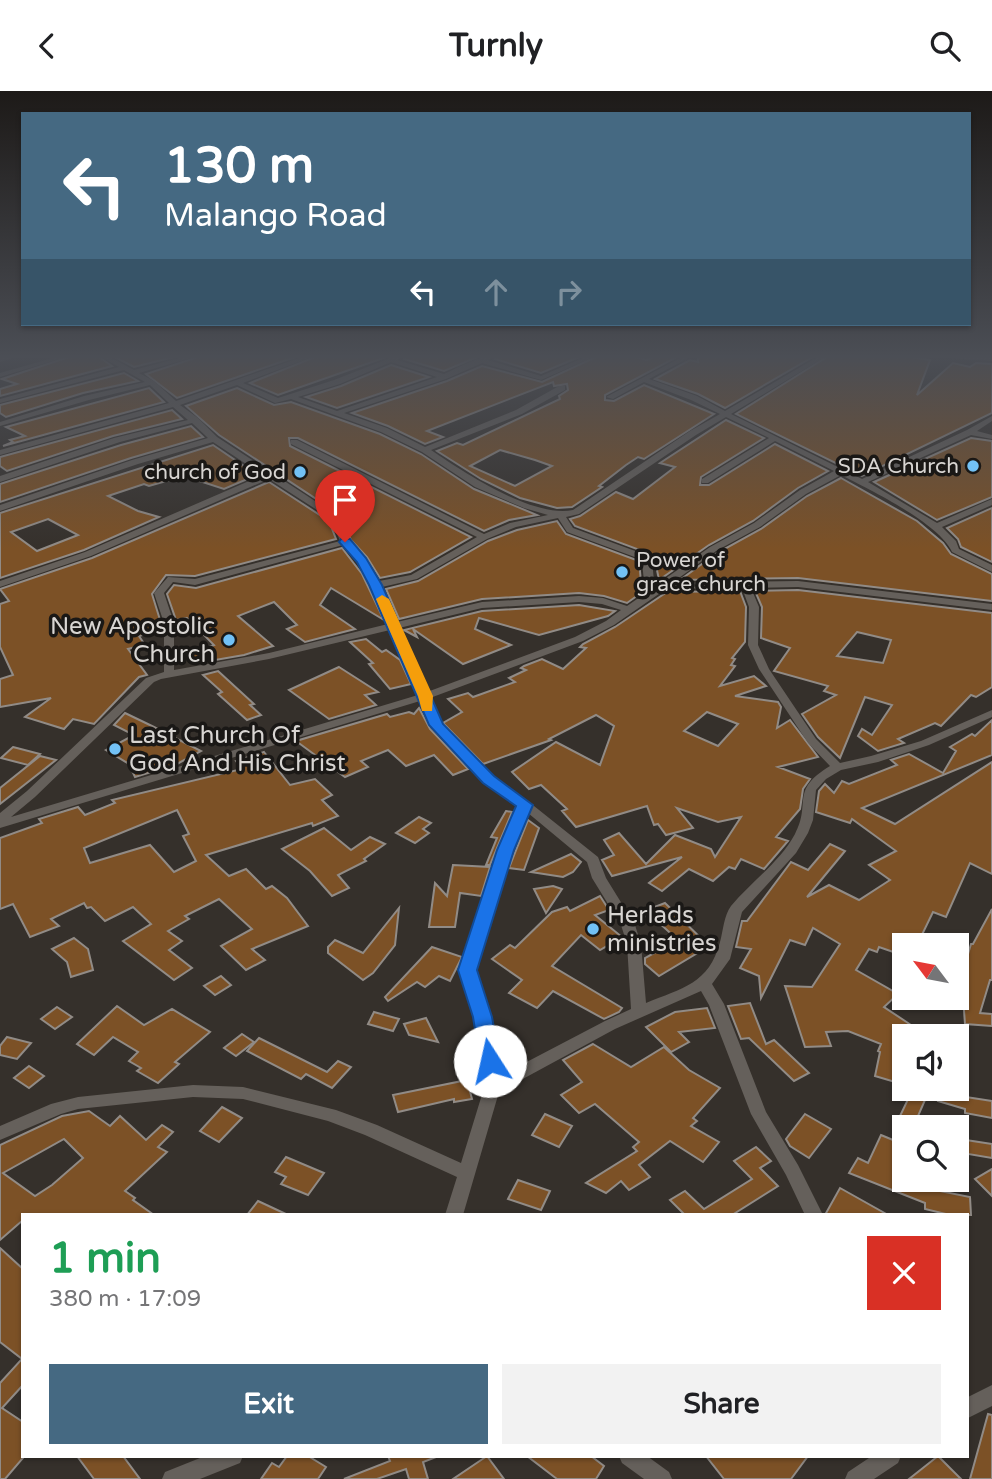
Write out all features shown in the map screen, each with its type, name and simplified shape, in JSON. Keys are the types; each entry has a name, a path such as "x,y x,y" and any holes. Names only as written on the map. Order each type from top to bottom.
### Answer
{"street":[{"path":"0,425 17,420"},
{"path":"0,453 114,420"},
{"path":"0,479 117,440 195,420 214,439 268,476 330,512 335,517 345,542 362,561 376,585 426,696 425,702 436,725 488,780 525,805 593,860 599,878 628,925 634,944 639,1013"},
{"path":"357,420 425,450 478,485 527,506 561,516 570,530 643,557 647,560 649,582 664,587 821,586 992,607"},
{"path":"425,450 500,420"},
{"path":"376,585 414,576 484,537 521,522 576,512 716,420"},
{"path":"738,420 862,482 936,526 953,544 955,550 992,569"},
{"path":"862,482 970,432 989,420"},
{"path":"970,432 992,437"},
{"path":"705,481 775,437"},
{"path":"0,507 135,461 214,439"},
{"path":"294,442 484,537"},
{"path":"0,822 426,696 579,639 631,610 713,549 757,525 803,492 841,471"},
{"path":"0,583 88,554 268,476"},
{"path":"936,526 992,502"},
{"path":"169,674 172,635 165,604 159,593 171,579 195,582 345,542"},
{"path":"745,585 754,607 753,645 764,669 812,741 836,767"},
{"path":"0,822 150,680 169,674 269,656 482,605 579,599 603,601 631,610"},
{"path":"492,1087 555,1052 704,984 723,959 735,911 791,850 807,820 810,789 822,776 836,767 874,759 925,743 992,713"},
{"path":"455,1213 492,1087 482,1017 468,970 505,850 525,805"},
{"path":"704,984 716,1004 759,1114 792,1170 813,1213"},
{"path":"0,1133 78,1103 193,1091 243,1093 330,1115 371,1130 467,1174"},
{"path":"969,1407 992,1395"},
{"path":"172,1479 228,1458"},
{"path":"632,1458 662,1479"},
{"path":"855,1479 888,1458"}],"building":[{"path":"32,420 99,420 3,446 13,442 10,440 25,436 6,427"},
{"path":"136,420 179,420 113,436 7,471 0,466 0,457"},
{"path":"202,420 340,420 380,434 421,454 474,489 537,515 509,520 484,531 298,438 289,438 290,446 471,537 410,572 380,578 367,557 351,540 339,514 219,435"},
{"path":"371,420 456,420 427,431 443,437 425,444"},
{"path":"516,420 705,420 644,459 638,457 599,486 602,487 572,507 557,508 520,498 481,479 437,451 457,443 463,445","holes":["500,450 552,466 515,486 470,466"]},
{"path":"726,420 764,438 701,477 700,485 709,485 775,444 828,471 798,488 753,521 709,545 659,580 655,560 648,553 575,526 570,519 580,516 616,492 633,499 675,467 660,463"},
{"path":"748,420 978,420 862,476"},
{"path":"191,426 203,437 0,502 0,484 121,445"},
{"path":"971,438 992,441 992,497 937,520 874,482"},
{"path":"213,445 257,475 224,489 184,476 149,486 144,484 108,496 138,511 159,517 84,550 0,578 0,513","holes":["48,519 78,535 37,551 11,532"]},
{"path":"841,478 917,521 943,543 951,554 992,574 992,601 798,578 680,580 717,553 761,529 807,496"},
{"path":"269,482 329,521 336,539 195,576 166,575 152,594 161,623 152,626 157,631 139,636 145,645 128,649 147,675 139,677 94,724 73,719 64,729 25,717 51,698 0,707 0,679 13,675 0,647 0,604 9,601 0,589 92,558"},
{"path":"992,508 992,562 961,547 958,539 947,528"},
{"path":"557,521 566,534 639,561 641,582 648,588 627,603 604,596 579,593 482,599 399,619 386,589 418,581 488,541 517,530"},
{"path":"342,548 362,574 384,620 331,588 320,605 355,629 305,642 287,629 297,625 274,602 238,616 273,646 244,655 198,663 188,655 214,645 187,618 176,620 167,594 174,585 196,588"},
{"path":"798,590 992,613 992,687 976,697 971,695 941,726 935,723 898,739 904,743 878,751 858,736 862,729 872,735 892,705 865,697 840,758 818,737 802,714 836,695 824,691 828,686 774,671 790,648 761,638 762,607 755,591","holes":["857,632 891,640 883,663 837,656"]},
{"path":"740,591 746,607 745,642 732,658 735,659 731,665 735,666 720,686 754,676 766,686 735,696 778,702 781,707 777,728 790,720 818,757 778,767 810,779 803,789 800,809 776,837 788,841 764,869 741,859 735,869 729,867 713,881 689,869 662,891 649,883 682,857 612,876 602,860 614,855 604,840 619,833 646,864 675,835 711,849 715,857 741,817 718,822 677,808 693,828 666,835 658,824 654,825 647,806 576,827 562,811 567,809 541,785 529,789 512,772 556,742 600,765 614,726 596,715 549,739 551,740 483,764 443,723 462,712 448,699 468,693 473,697 515,682 509,678 526,670 521,668 524,666 542,659 563,669 586,648 580,647 583,644 615,627 667,592","holes":["707,712 738,724 718,746 684,731"]},
{"path":"579,605 615,611 608,616 539,635 479,618 475,629 511,645 463,664 413,629 417,637 404,630 482,611"},
{"path":"366,639 382,652 386,650 400,660 411,684 390,689 369,664 373,663 350,642"},
{"path":"339,667 378,692 365,695 376,705 329,719 289,690"},
{"path":"218,671 254,704 250,705 261,715 247,720 218,694 222,692 203,675"},
{"path":"419,708 430,729 468,769 453,775 434,755 406,766 388,750 361,761 368,767 345,777 296,741 387,714 390,717 409,712 414,714"},
{"path":"125,713 201,751 177,764 135,777 129,764 106,750 134,735 114,725"},
{"path":"992,720 992,755 862,808 895,824 992,762 992,874 970,863 946,917 933,912 923,933 892,933 892,952 879,947 877,952 869,949 856,970 892,991 892,1000 884,1007 910,1024 892,1024 892,1081 875,1076 881,1044 848,1031 826,1032 831,1046 805,1047 785,986 812,987 840,944 813,928 805,945 790,940 761,998 759,976 740,968 751,949 736,947 742,921 747,921 791,862 808,870 830,844 845,851 807,897 829,885 859,900 890,880 869,865 896,851 852,819 850,823 816,812 819,791 825,784 834,793 842,781 849,784 897,765 891,760 909,754 943,773 956,751 950,747 972,734 975,736"},
{"path":"13,747 40,754 28,765 1,758"},
{"path":"264,752 290,785 315,779 332,795 322,800 338,816 313,826 312,823 206,855 229,876 246,869 266,889 272,886 287,898 308,926 252,949 265,960 246,970 221,946 252,929 219,899 185,916 189,919 168,931 182,941 169,950 192,968 174,980 123,941 151,924 133,907 105,921 84,903 51,919 59,926 30,937 13,904 0,909 0,838 42,823 39,819 78,807 85,815 115,803 112,800 242,769 236,761","holes":["177,810 189,834 183,836 196,861 174,872 150,845 90,863 84,848"]},
{"path":"40,756 56,760 0,804 0,788"},
{"path":"506,811 512,812 490,865 486,865 497,838 491,837"},
{"path":"419,817 431,823 423,829 429,833 415,843 396,833"},
{"path":"528,820 539,828 524,870 509,868"},
{"path":"324,828 351,850 370,837 385,844 364,859 366,861 338,875 349,888 332,896 310,871 282,849"},
{"path":"571,854 581,862 573,872 563,877 531,872"},
{"path":"453,865 490,867 481,896 460,893 455,927 429,927 435,883 447,896"},
{"path":"553,886 562,889 546,913 534,889"},
{"path":"600,896 609,910 595,915 622,937 600,950 581,935 552,966 622,1008 619,1012 604,1019 553,991 537,1008 509,993 522,980 492,959 510,945 515,948 552,912 567,907 570,911"},
{"path":"665,903 709,946 659,976 645,964 645,958 678,940 657,921 652,923 642,912"},
{"path":"399,908 395,945 373,973 363,980 328,953 328,947 335,940 363,953"},
{"path":"992,909 992,980 980,1013 992,1014 992,1026 965,1024 964,1010 970,1010 970,947"},
{"path":"74,938 88,949 93,970 71,977 67,962 52,949"},
{"path":"432,947 462,957 450,981 439,976 425,987 417,982 388,1001 385,997"},
{"path":"221,976 231,985 215,995 204,986"},
{"path":"750,1003 766,1044 774,1040 809,1073 794,1081 749,1038 741,1039 728,1006"},
{"path":"117,1006 144,1025 172,1009 210,1032 175,1062 179,1064 158,1083 137,1071 141,1068 129,1061 138,1052 113,1037 94,1055 77,1044"},
{"path":"57,1007 72,1017 55,1029 41,1019"},
{"path":"707,1008 715,1028 679,1032 689,1042 671,1052 646,1027 675,1012"},
{"path":"374,1012 399,1019 393,1031 368,1024"},
{"path":"426,1018 438,1042 409,1035 404,1024"},
{"path":"242,1034 254,1042 236,1056 224,1048"},
{"path":"7,1037 31,1043 17,1059 0,1055 0,1046"},
{"path":"259,1038 327,1072 338,1061 351,1067 332,1088 306,1074 301,1079 247,1051"},
{"path":"593,1044 631,1067 664,1047 689,1070 720,1088 693,1118 697,1121 691,1126 719,1142 703,1162 670,1141 639,1165 650,1177 629,1190 621,1181 606,1193 586,1183 637,1151 633,1147 639,1142 595,1104 579,1113 561,1095 582,1082 563,1060"},
{"path":"29,1066 44,1076 29,1088 14,1078"},
{"path":"467,1080 472,1099 454,1102 454,1099 398,1112 393,1095"},
{"path":"969,1097 992,1101 992,1118 965,1113 965,1109 938,1101 969,1101"},
{"path":"907,1101 925,1101 918,1115 900,1115"},
{"path":"222,1107 242,1118 219,1142 200,1131"},
{"path":"89,1111 110,1126 120,1116 146,1140 162,1125 173,1132 158,1147 167,1152 125,1191 151,1213 21,1213 21,1222 0,1240 0,1145 62,1116","holes":["64,1139 83,1158 35,1196 3,1173"]},
{"path":"545,1114 572,1126 559,1147 532,1135"},
{"path":"805,1114 831,1129 809,1158 790,1146 786,1139"},
{"path":"881,1135 892,1140 892,1190 849,1173 858,1158 868,1163"},
{"path":"969,1140 992,1144 992,1158 969,1154"},
{"path":"756,1147 771,1161 760,1168 778,1186 735,1213 683,1213 670,1200 685,1191 704,1209 752,1179 734,1161"},
{"path":"286,1157 324,1173 308,1195 281,1184 286,1177 275,1172"},
{"path":"992,1169 992,1196 975,1179"},
{"path":"518,1180 550,1191 541,1210 508,1199"},
{"path":"840,1188 884,1213 826,1213"},
{"path":"897,1192 945,1192 970,1197 971,1215 925,1209 925,1203"},
{"path":"258,1201 284,1213 249,1213"},
{"path":"0,1248 21,1267 21,1358 0,1342"},
{"path":"21,1360 21,1387 2,1408 21,1421 23,1458 5,1479 0,1479 0,1383"},
{"path":"988,1414 992,1415 992,1479 970,1479"},
{"path":"78,1458 124,1458 140,1479 94,1479"},
{"path":"286,1458 311,1458 326,1467 318,1479 261,1479 272,1463 279,1467"},
{"path":"389,1458 433,1458 423,1462 428,1479 409,1479 406,1469 377,1479 344,1479 390,1461"},
{"path":"484,1458 488,1458 504,1479 453,1479"},
{"path":"530,1458 594,1458 604,1466 596,1479 557,1479"},
{"path":"708,1458 807,1458 791,1479 724,1479"},
{"path":"935,1458 940,1458 961,1479 909,1479"}],"slow traffic":[{"path":"382,599 426,696 427,708"}],"place":[{"name":"SDA Church","path":"973,466"},
{"name":"church of God","path":"300,472"},
{"name":"Power of grace church","path":"622,572"},
{"name":"New Apostolic Church","path":"229,640"},
{"name":"Last Church Of God And His Christ","path":"115,749"},
{"name":"Herlads ministries","path":"593,929"}],"route":[{"path":"345,542 362,561 376,585 426,696 425,702 436,725 461,748 488,780 525,805 505,850 468,970 482,1017 490,1061"}]}
